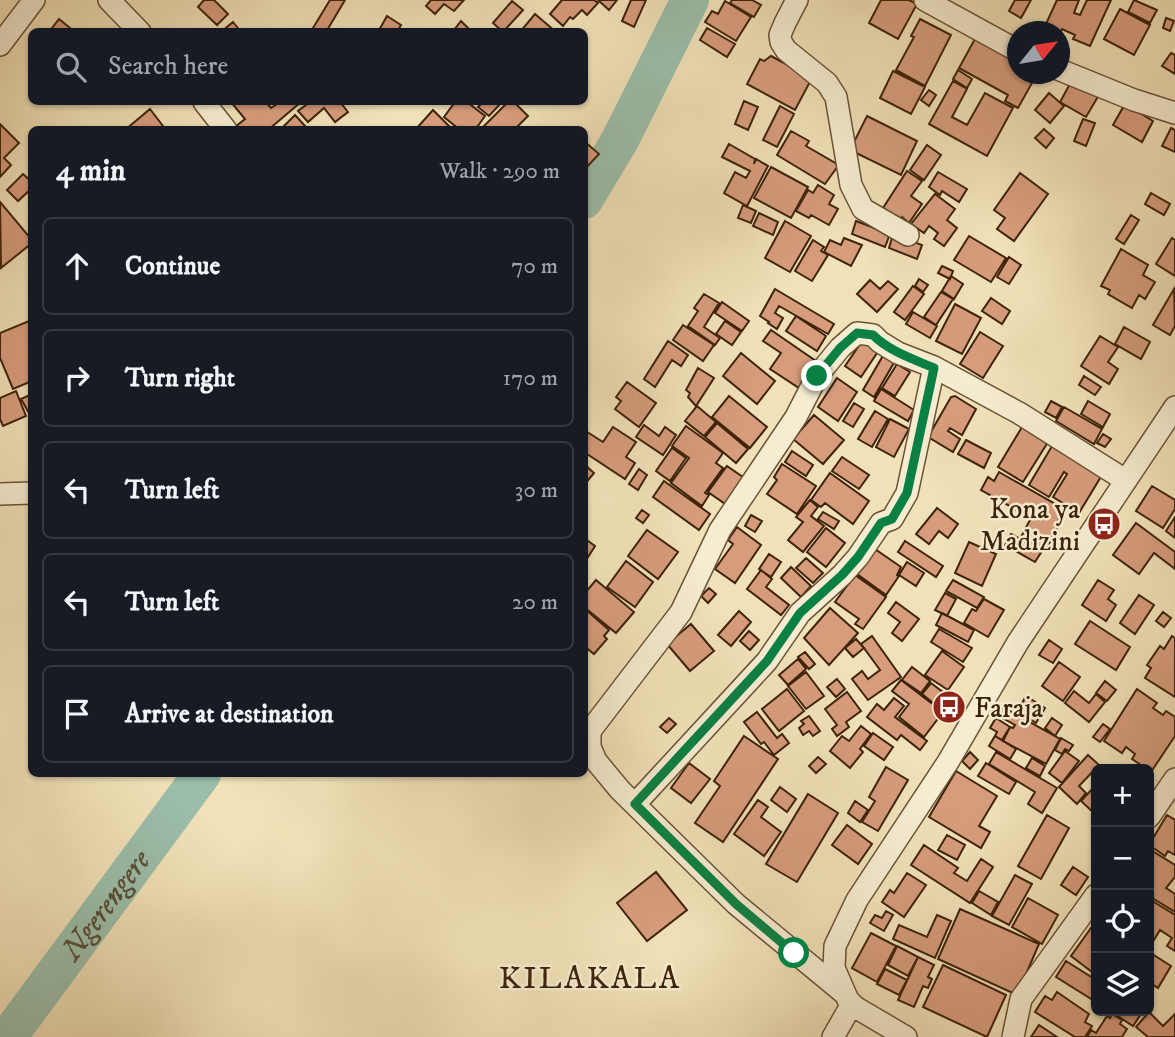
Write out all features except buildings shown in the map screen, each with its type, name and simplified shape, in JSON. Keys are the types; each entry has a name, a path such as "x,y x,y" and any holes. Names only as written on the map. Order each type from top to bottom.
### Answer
{"street":[{"path":"0,45 34,0"},
{"path":"109,0 136,28"},
{"path":"797,0 780,35 781,42 786,50 827,83 836,97 851,185 863,209 908,235"},
{"path":"925,0 1007,45"},
{"path":"1070,74 1175,113"},
{"path":"206,105 223,126"},
{"path":"906,1037 849,999 736,904 620,790 596,761 590,747 590,731 681,612 720,530 796,417 817,376 840,348 857,333 873,335 898,353 934,368 1019,413 1125,480"},
{"path":"635,804 767,661 800,613 842,575 881,523 892,519 907,493 934,368"},
{"path":"833,1037 849,999 834,968 835,946 857,900 948,762 1018,642 1175,407"},
{"path":"0,494 28,493"},
{"path":"1154,810 1175,779"},
{"path":"1013,1037 1021,999 1091,902"}],"waterway":[{"name":"Ngerengere","path":"588,193 620,140 690,0"},
{"name":"Ngerengere","path":"8,1037 200,777"}],"place":[{"name":"Kona ya Madizini","path":"1104,524"},
{"name":"Faraja","path":"949,707"}],"district":[{"name":"KILAKALA","path":"590,977"}],"route":[{"path":"794,953 736,904 635,804 767,661 800,613 842,575 881,523 892,519 907,493 934,368 898,353 873,335 857,333 840,348 817,376"}]}
